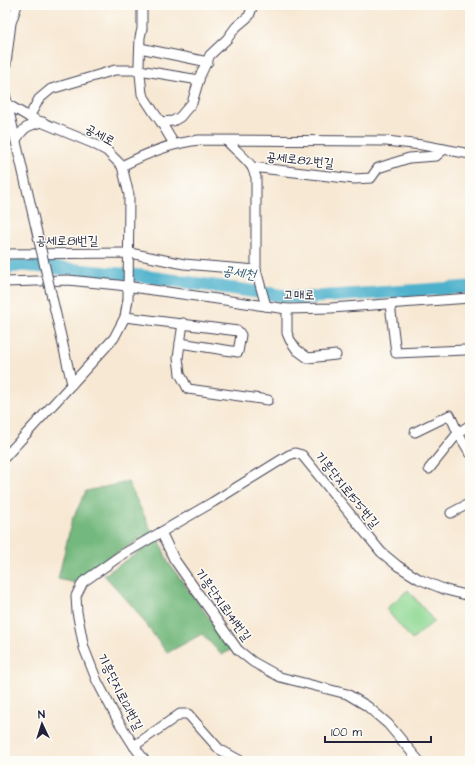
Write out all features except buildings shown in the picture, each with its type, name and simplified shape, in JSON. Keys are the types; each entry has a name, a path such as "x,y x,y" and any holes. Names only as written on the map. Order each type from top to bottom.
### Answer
{"street":[{"path":"5,71 11,23 17,5"},
{"path":"144,5 140,48 142,94 154,114 162,122 174,144"},
{"path":"162,122 173,120 183,114 192,102 199,80 210,55 227,39 236,26 249,16 253,5"},
{"path":"140,48 208,62"},
{"path":"30,117 38,99 51,89 115,70 140,70 199,80"},
{"path":"5,94 72,384"},
{"name":"공세로","path":"7,104 30,117 92,143 107,151 122,166 130,195 128,287"},
{"path":"16,140 22,131 30,124 43,122"},
{"path":"122,166 156,150 174,144 199,140 386,141 422,145 470,154"},
{"path":"227,141 247,160 252,167"},
{"name":"공세로82번길","path":"266,306 256,270 256,178 252,167 354,179 372,178 378,168 409,158 436,156 444,149"},
{"name":"공세로81번길","path":"5,254 129,257"},
{"path":"129,257 184,264 256,270"},
{"name":"고매로","path":"5,282 68,280 287,309 331,308 470,298"},
{"path":"5,457 114,338 125,316 128,299 128,287"},
{"path":"390,304 396,353 465,350"},
{"path":"287,309 287,333 297,350 308,358 336,355"},
{"path":"125,316 238,331 241,335 238,352 180,343"},
{"path":"183,323 178,358 180,374 188,389 268,400"},
{"path":"415,432 450,415 458,433 470,453"},
{"path":"429,469 458,433 470,426"},
{"name":"기흥단지로155번길","path":"161,532 213,502 277,461 295,453 302,455 308,461 381,552 398,566 419,579 446,590 470,596"},
{"path":"451,513 470,503"},
{"name":"기흥단지로121번길","path":"145,761 117,720 97,681 84,648 77,612 76,596 83,582 120,556 161,532"},
{"name":"기흥단지로141번길","path":"161,532 174,559 238,650 253,662 280,677 347,694 367,706 388,724 419,761"},
{"path":"134,746 180,714 188,714 220,749 241,761"}],"green space":[{"path":"128,482 152,532 95,566 76,583 58,579 72,520 86,491"},
{"path":"159,539 168,562 232,649 222,655 202,634 167,653 134,608 104,575"},
{"path":"408,590 434,621 412,640 386,609"}],"waterway":[{"name":"공세천","path":"5,268 22,265 142,276 300,298 470,287"}]}
